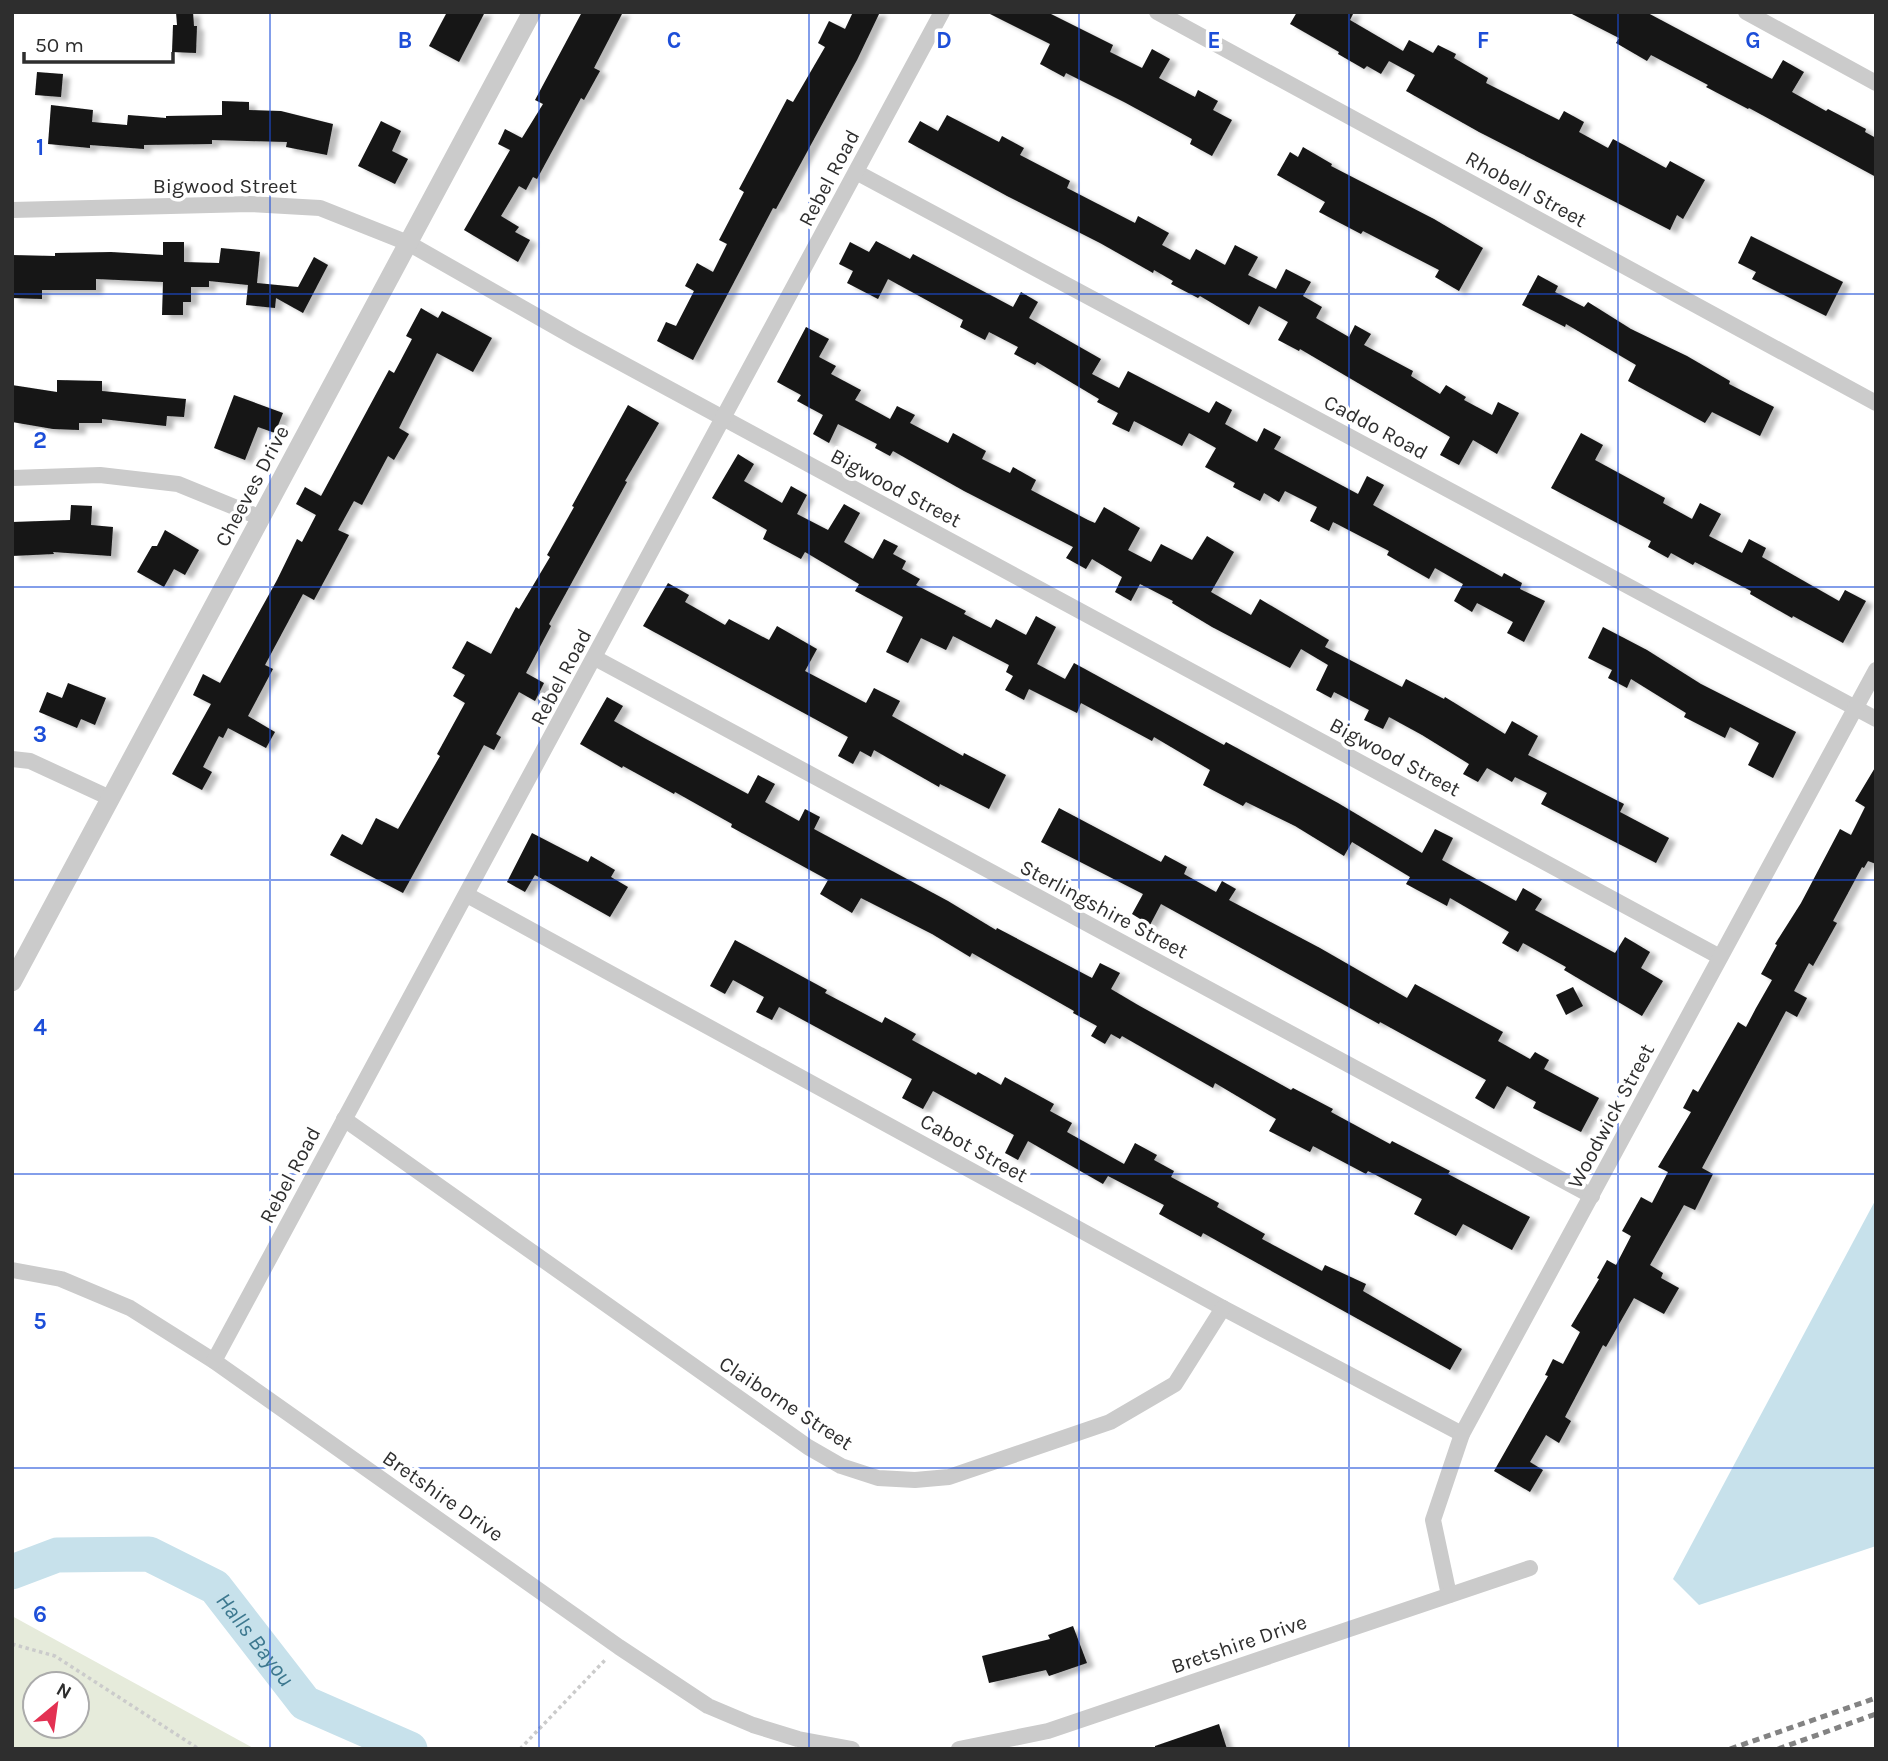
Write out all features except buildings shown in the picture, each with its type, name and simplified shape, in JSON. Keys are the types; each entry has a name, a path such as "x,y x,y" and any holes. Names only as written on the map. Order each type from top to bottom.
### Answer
{"street":[{"name":"Cheeves Drive","path":"12,982 532,12"},
{"name":"Rebel Road","path":"215,1361 942,12"},
{"name":"Rhobell Street","path":"1157,12 1876,403"},
{"path":"1746,12 1876,82"},
{"name":"Caddo Road","path":"856,172 1876,719"},
{"name":"Bigwood Street","path":"12,210 250,204 320,208 408,243 723,418 1720,957"},
{"path":"12,478 100,475 178,484 261,518"},
{"name":"Sterlingshire Street","path":"595,658 1592,1196"},
{"name":"Woodwick Street","path":"1450,1595 1433,1520 1462,1434 1876,670"},
{"path":"12,759 30,761 110,798"},
{"name":"Cabot Street","path":"467,895 1223,1307 1462,1434"},
{"name":"Claiborne Street","path":"344,1119 808,1447 841,1466 878,1478 915,1480 949,1477 1110,1422 1175,1384 1223,1307"},
{"name":"Bretshire Drive","path":"12,1270 61,1279 130,1308 215,1361 618,1647 708,1706 798,1740 852,1749"},
{"name":"Bretshire Drive","path":"959,1749 1048,1731 1531,1567"}],"path":[{"path":"12,1644 55,1656 199,1749"},
{"path":"520,1749 618,1647"}],"green space":[{"path":"12,1616 255,1749 12,1749"}],"water":[{"path":"1876,1199 1876,1546 1699,1605 1673,1579"}],"waterway":[{"name":"Halls Bayou","path":"12,1572 57,1555 149,1554 215,1587 305,1703 410,1749"}],"railway":[{"path":"1730,1749 1876,1698"},
{"path":"1778,1749 1876,1714"}]}
